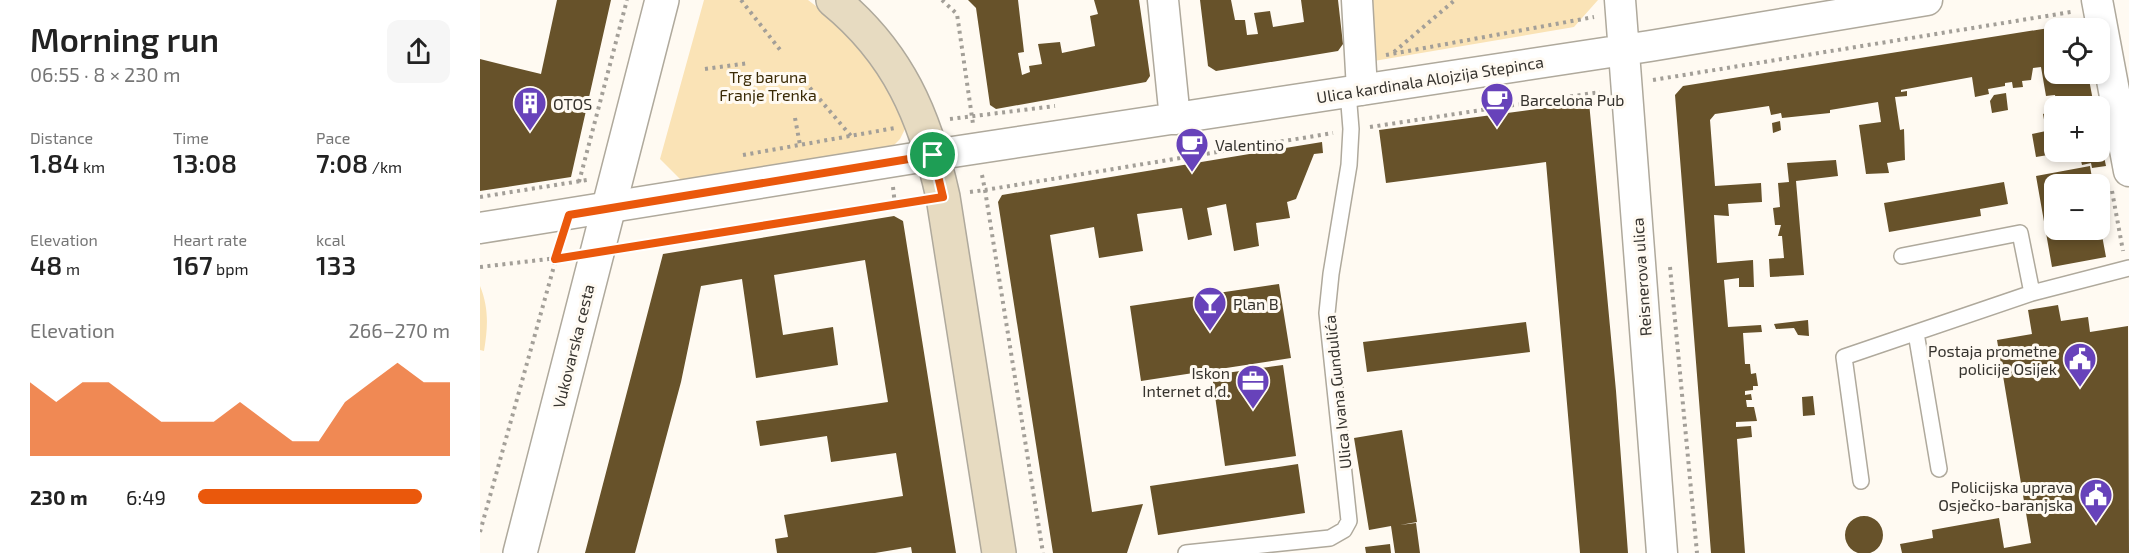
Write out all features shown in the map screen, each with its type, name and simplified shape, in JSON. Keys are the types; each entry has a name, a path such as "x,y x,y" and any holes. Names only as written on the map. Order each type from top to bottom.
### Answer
{"main road":[{"path":"833,0 871,35 896,68 911,96 933,155 943,197 999,553"}],"street":[{"name":"Vukovarska cesta","path":"520,553 662,0"},
{"path":"1163,0 1174,118"},
{"path":"1355,91 1357,0"},
{"name":"Reisnerova ulica","path":"1620,0 1624,50 1644,85 1662,553"},
{"name":"Ulica kardinala Alojzija Stepinca","path":"933,155 1624,50 1927,0"},
{"path":"2088,5 2120,179"},
{"path":"480,228 933,155"}],"lane":[{"name":"Ulica Ivana Gundulića","path":"1186,553 1330,538 1344,530 1349,521 1328,313 1331,274 1349,165 1355,91"},
{"path":"1902,256 2020,233 2032,293"},
{"path":"1861,481 1844,357 2032,293 2128,268"},
{"path":"1916,333 1939,469"}],"path":[{"path":"480,532 627,0"},
{"path":"741,0 781,51"},
{"path":"1392,54 1455,0"},
{"path":"1644,85 2088,5"},
{"path":"705,69 749,63"},
{"path":"805,82 851,136"},
{"path":"795,118 800,145"},
{"path":"2120,179 2128,268"},
{"path":"480,267 555,259 985,190 1043,553"},
{"path":"1670,258 1697,553"}],"green space":[{"name":"Trg baruna Franje Trenka","path":"704,0 808,0 854,35 909,121 900,139 893,146 863,155 685,184 660,159"},
{"path":"1363,0 1598,0 1574,27 1368,62"},
{"path":"480,286 487,318 484,351 480,350"}],"building":[{"name":"OTOS","path":"557,0 611,0 571,177 480,191 480,59 541,74"},
{"path":"968,0 1018,0 1024,52 1018,53 1022,75 1030,72 1029,66 1042,64 1038,44 1060,42 1062,53 1095,46 1090,16 1098,14 1094,0 1139,0 1150,76 1146,82 996,109 990,105 976,8"},
{"path":"1200,0 1231,0 1235,20 1245,20 1247,35 1258,34 1254,13 1270,11 1273,27 1304,22 1301,0 1338,0 1343,44 1338,51 1216,71 1208,66"},
{"path":"2044,29 2044,84 2090,84 2092,96 2046,96 2041,67 2033,68 2031,80 2022,81 2023,87 2013,88 2012,82 2005,83 2005,86 1988,89 1989,94 1975,97 1972,77 1901,90 1901,92 1907,91 1907,96 1895,97 1900,130 1904,129 1905,160 1887,163 1889,173 1866,174 1859,125 1881,122 1878,102 1830,110 1830,113 1782,118 1781,113 1771,115 1769,106 1715,114 1710,120 1715,186 1761,183 1762,202 1728,204 1729,216 1714,215 1717,263 1753,260 1754,287 1739,287 1739,278 1724,280 1728,327 1761,325 1762,332 1743,333 1745,364 1750,364 1751,374 1756,373 1758,386 1753,386 1753,390 1745,391 1745,395 1751,394 1752,400 1746,400 1747,407 1754,407 1757,421 1736,422 1736,427 1751,426 1752,437 1737,439 1745,553 1711,553 1675,95 1683,86"},
{"path":"2006,93 2008,110 1992,113 1990,101 1994,95"},
{"path":"1589,102 1616,391 1628,553 1580,553 1546,162 1386,183 1379,130"},
{"path":"1780,121 1781,130 1773,133 1772,123"},
{"path":"2044,131 2044,156 2036,157 2032,134"},
{"path":"1322,142 1323,153 1314,154 1296,199 1287,202 1290,218 1256,223 1259,246 1234,251 1226,204 1207,208 1212,235 1188,240 1182,208 1137,214 1143,251 1099,258 1094,227 1050,235 1092,512 1143,504 1127,553 1053,553 998,202 1002,195"},
{"path":"1836,160 1838,176 1796,181 1804,275 1770,277 1769,259 1784,258 1782,236 1778,236 1781,225 1775,225 1773,208 1780,207 1778,183 1789,182 1787,163"},
{"path":"2081,162 2105,162 2106,166 2092,168 2091,163 2082,165"},
{"path":"2090,166 2091,174 2047,174"},
{"path":"2044,175 2044,222 2036,176"},
{"path":"2004,182 2008,204 1980,209 1981,216 1889,232 1884,203"},
{"path":"894,216 903,221 956,553 912,553 911,547 875,553 777,553 775,539 788,537 784,515 903,496 896,453 831,462 827,436 760,446 756,421 888,402 865,260 774,275 783,335 833,327 838,365 756,378 742,279 701,286 681,382 635,553 585,553 663,254"},
{"path":"2047,240 2103,240 2106,257 2052,267"},
{"name":"Plan B","path":"1279,284 1291,358 1141,381 1130,306"},
{"path":"2058,305 2061,321 2088,317 2090,332 2128,326 2129,553 1902,553 1900,544 1933,538 1932,530 1999,518 2004,548 2031,543 1997,340 2032,334 2028,310"},
{"path":"1808,320 1809,336 1798,335 1794,328 1776,329 1774,324"},
{"path":"1526,322 1530,352 1367,372 1363,342"},
{"name":"Iskon Internet d.d.","path":"1283,365 1296,456 1225,466 1212,375"},
{"path":"1813,396 1815,415 1803,416 1802,397"},
{"path":"1402,430 1417,522 1400,525 1416,523 1420,553 1395,553 1391,526 1369,530 1354,438"},
{"path":"1298,464 1305,513 1158,535 1150,486"},
{"path":"1864,516 1877,522 1883,535 1877,548 1864,554 1851,548 1845,535 1851,522"},
{"path":"1390,544 1391,553 1366,553 1365,547"}],"place":[{"name":"Barcelona Pub","path":"1497,128"},
{"name":"OTOS","path":"530,132"},
{"name":"Valentino","path":"1192,173"},
{"name":"Plan B","path":"1210,332"},
{"name":"Postaja prometne policije Osijek","path":"2080,388"},
{"name":"Iskon Internet d.d.","path":"1253,410"},
{"name":"Policijska uprava Osječko-baranjska","path":"2096,524"}],"route":[{"path":"933,155 943,197 555,259 569,215 933,155"}]}
